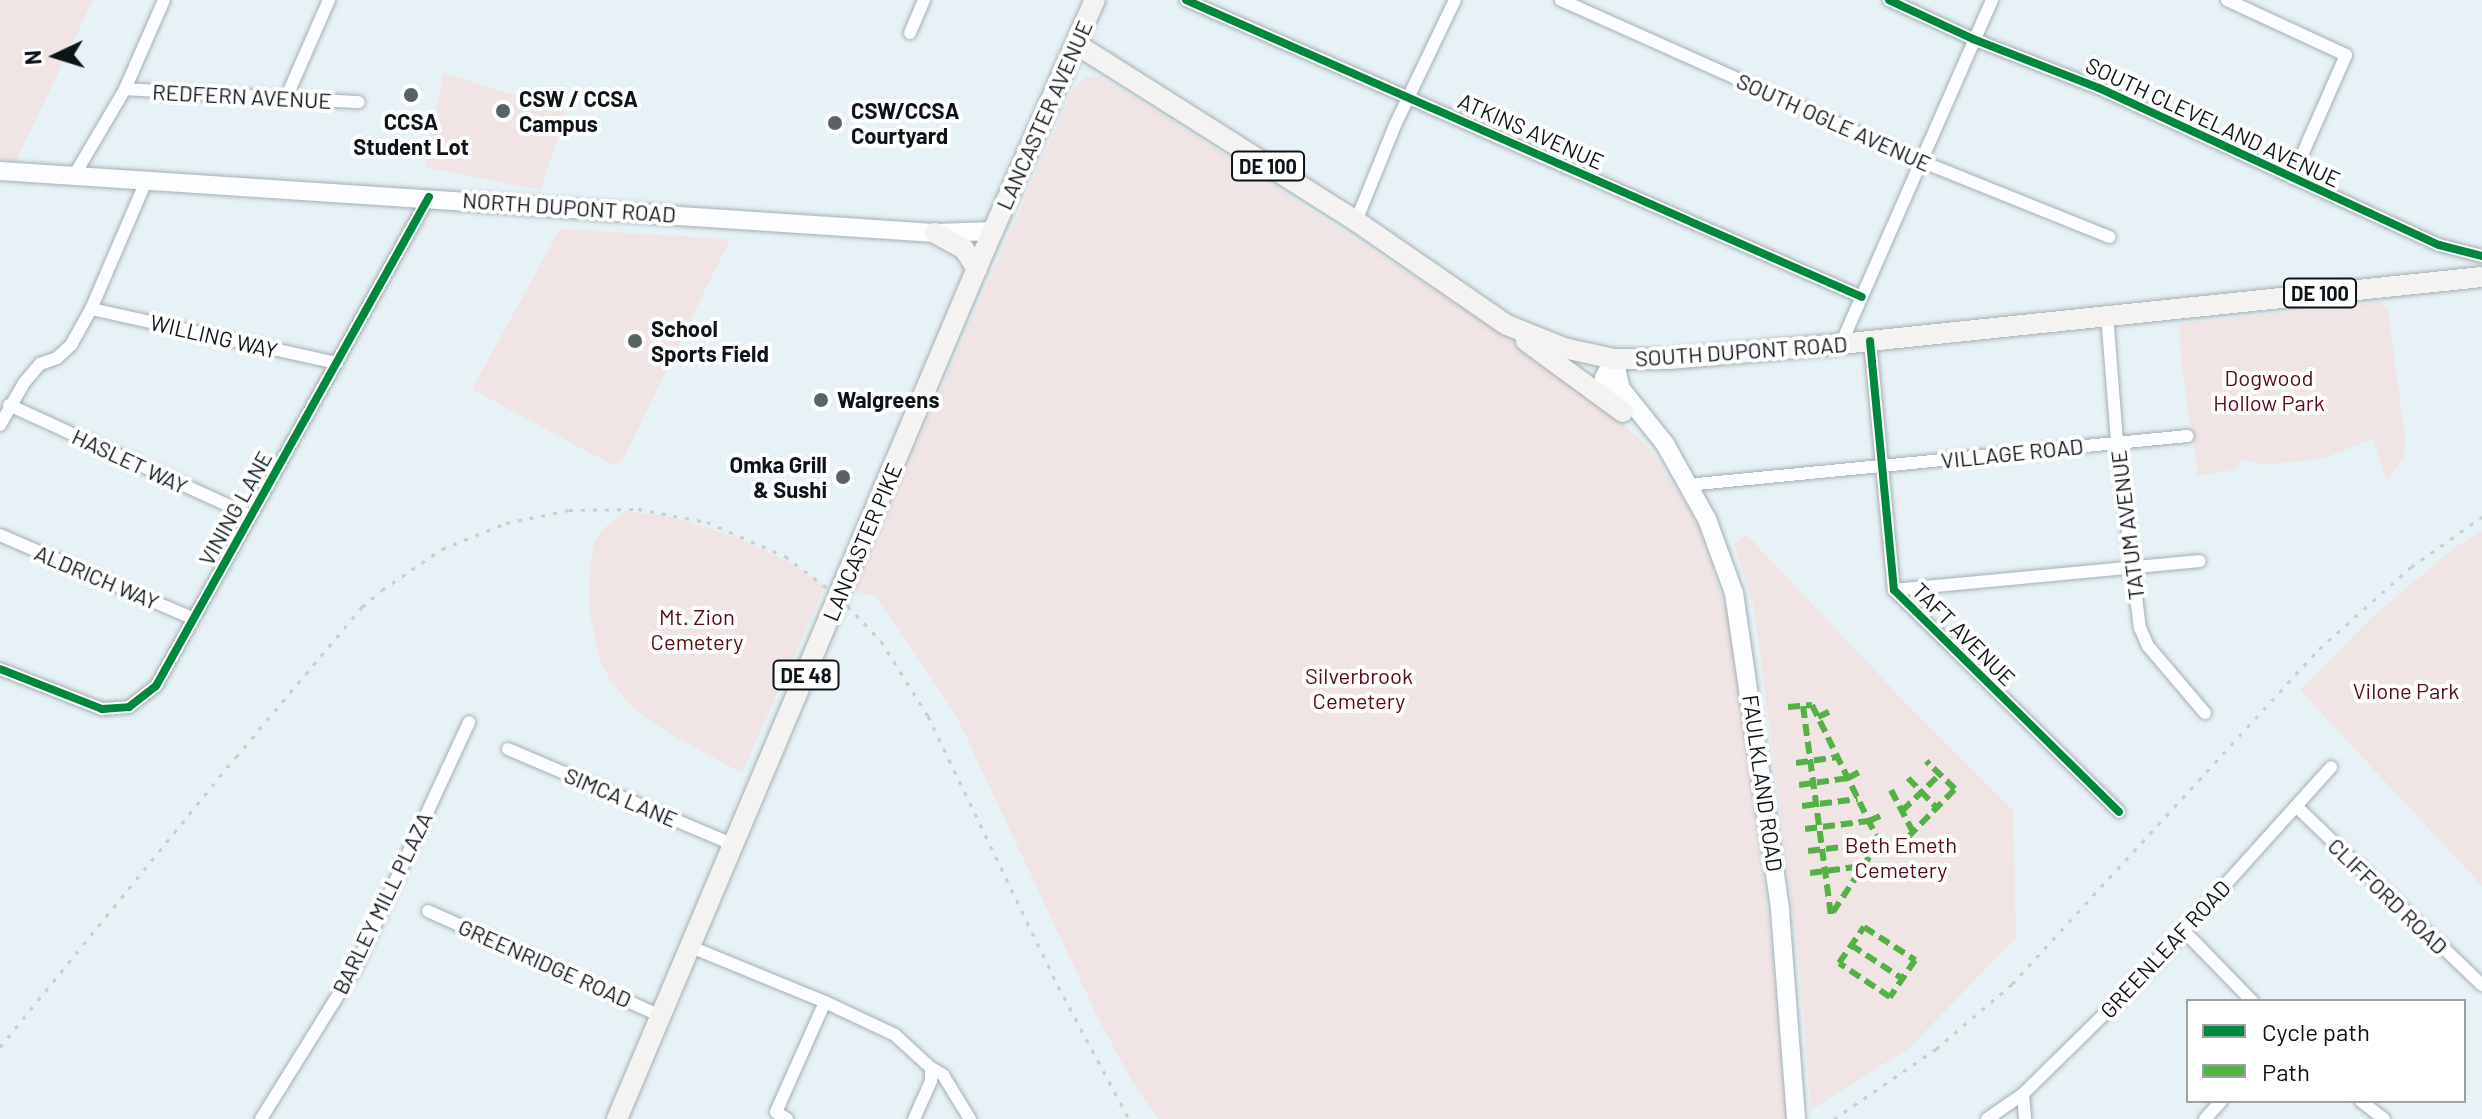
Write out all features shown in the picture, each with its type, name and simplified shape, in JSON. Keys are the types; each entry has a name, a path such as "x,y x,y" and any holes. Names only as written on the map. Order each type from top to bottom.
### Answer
{"main road":[{"name":"LANCASTER AVENUE","path":"994,231 1095,0"},
{"name":"SOUTH DUPONT ROAD","path":"1076,44 1356,221 1507,325 1564,348 1614,359 1657,359 1841,344 2482,277"},
{"name":"NORTH DUPONT ROAD","path":"0,171 429,197 935,233 994,231"},
{"name":"LANCASTER PIKE","path":"617,1119 994,231"},
{"path":"935,233 964,249 977,269"},
{"path":"1507,325 1623,412"},
{"name":"FAULKLAND ROAD","path":"1614,359 1604,378 1614,403 1673,462"},
{"name":"FAULKLAND ROAD","path":"1614,359 1621,389 1665,444 1721,555 1742,631 1780,910 1796,1119"}],"street":[{"path":"75,174 125,89 164,0"},
{"path":"286,98 329,0"},
{"path":"910,33 924,0"},
{"name":"ATKINS AVENUE","path":"1186,0 1862,297"},
{"path":"1356,221 1396,123 1411,98 1455,0"},
{"name":"SOUTH OGLE AVENUE","path":"1561,0 1923,162 2110,237"},
{"name":"SOUTH CLEVELAND AVENUE","path":"1889,0 1973,39 2099,88 2439,245 2481,255"},
{"path":"1841,344 1992,0"},
{"path":"2227,0 2346,55 2292,178"},
{"name":"REDFERN AVENUE","path":"125,89 359,102"},
{"path":"0,425 9,405 40,364 57,358 71,345 91,309 147,179"},
{"name":"VINING LANE","path":"0,669 88,706 115,710 129,707 156,686 429,197"},
{"name":"WILLING WAY","path":"91,309 337,363"},
{"name":"TATUM AVENUE","path":"2107,314 2130,567 2144,638 2205,713"},
{"name":"TAFT AVENUE","path":"1870,341 1894,590 2119,812"},
{"name":"HASLET WAY","path":"9,405 251,516"},
{"name":"VILLAGE ROAD","path":"1687,485 2188,436"},
{"name":"ALDRICH WAY","path":"0,535 194,619"},
{"path":"1894,590 2200,561"},
{"name":"BARLEY MILL PLAZA","path":"261,1119 355,968 469,722"},
{"name":"SIMCA LANE","path":"508,749 734,845"},
{"name":"GREENLEAF ROAD","path":"1987,1119 2023,1094 2184,931 2331,767"},
{"name":"CLIFFORD ROAD","path":"2296,806 2482,985"},
{"name":"GREENRIDGE ROAD","path":"428,911 661,1016"},
{"path":"2184,931 2250,999"},
{"path":"691,947 825,1002 895,1035 943,1075 970,1119"},
{"path":"787,1119 776,1112 825,1002"},
{"path":"914,1119 931,1081 931,1068"},
{"path":"2023,1094 2025,1119"},
{"path":"2205,1119 2219,1103"},
{"path":"2364,1103 2384,1119"}],"green space":[{"path":"0,0 93,0 16,161 0,160"},
{"path":"444,73 567,112 540,190 425,167"},
{"name":"Silverbrook Cemetery","path":"1087,77 1099,77 1164,116 1576,381 1647,446 1693,514 1709,553 1730,624 1772,948 1786,1119 1159,1119 1134,1085 1099,1020 956,715 877,597 853,591 1073,88"},
{"name":"School Sports Field","path":"560,229 730,239 623,460 612,465 472,389"},
{"name":"Dogwood Hollow Park","path":"2379,302 2388,308 2405,438 2404,458 2387,481 2373,439 2321,459 2266,465 2241,459 2235,470 2198,476 2182,369 2179,324"},
{"name":"Mt. Zion Cemetery","path":"625,511 672,517 741,539 793,564 825,586 742,773 672,735 633,708 610,680 600,661 589,610 590,564 595,542 603,529"},
{"name":"Vilone Park","path":"2482,531 2482,886 2300,690 2371,618 2455,547"},
{"name":"Beth Emeth Cemetery","path":"1747,535 1900,697 2013,810 2016,938 1909,1048 1811,1110 1798,952 1760,653 1753,604 1734,543"}],"railway":[{"path":"0,1047 236,757 362,607 382,590 442,549 506,523 569,510 638,509 707,522 785,556 839,597 881,641 928,716 1058,986 1129,1119"},
{"path":"1834,1119 1936,1049 2012,984 2319,649 2411,567 2482,517"}],"marked path":[{"path":"1788,707 1812,705 1879,842 1831,915"},
{"path":"1803,706 1831,915"},
{"path":"1818,717 1833,710"},
{"path":"1796,763 1838,757"},
{"path":"1908,837 1955,789 1926,761"},
{"path":"1799,785 1848,778 1863,770"},
{"path":"1902,811 1940,774"},
{"path":"1908,778 1937,808"},
{"path":"1891,790 1913,832"},
{"path":"1802,806 1858,799"},
{"path":"1805,829 1869,821 1885,814"},
{"path":"1808,851 1884,842"},
{"path":"1810,873 1863,866"},
{"path":"1864,927 1915,960 1890,997 1839,963 1864,927"},
{"path":"1851,945 1903,979"}],"cycle path":[{"path":"1186,0 1862,297"},
{"path":"1889,0 1973,39 2099,88 2439,245 2482,256"},
{"path":"0,669 102,709 129,707 156,686 429,197"},
{"path":"1870,341 1894,590 2119,812"}],"place":[{"name":"CCSA Student Lot","path":"411,95"},
{"name":"CSW / CCSA Campus","path":"503,111"},
{"name":"CSW/CCSA Courtyard","path":"835,123"},
{"name":"School Sports Field","path":"635,341"},
{"name":"Walgreens","path":"821,400"},
{"name":"Omka Grill & Sushi","path":"843,477"}]}
